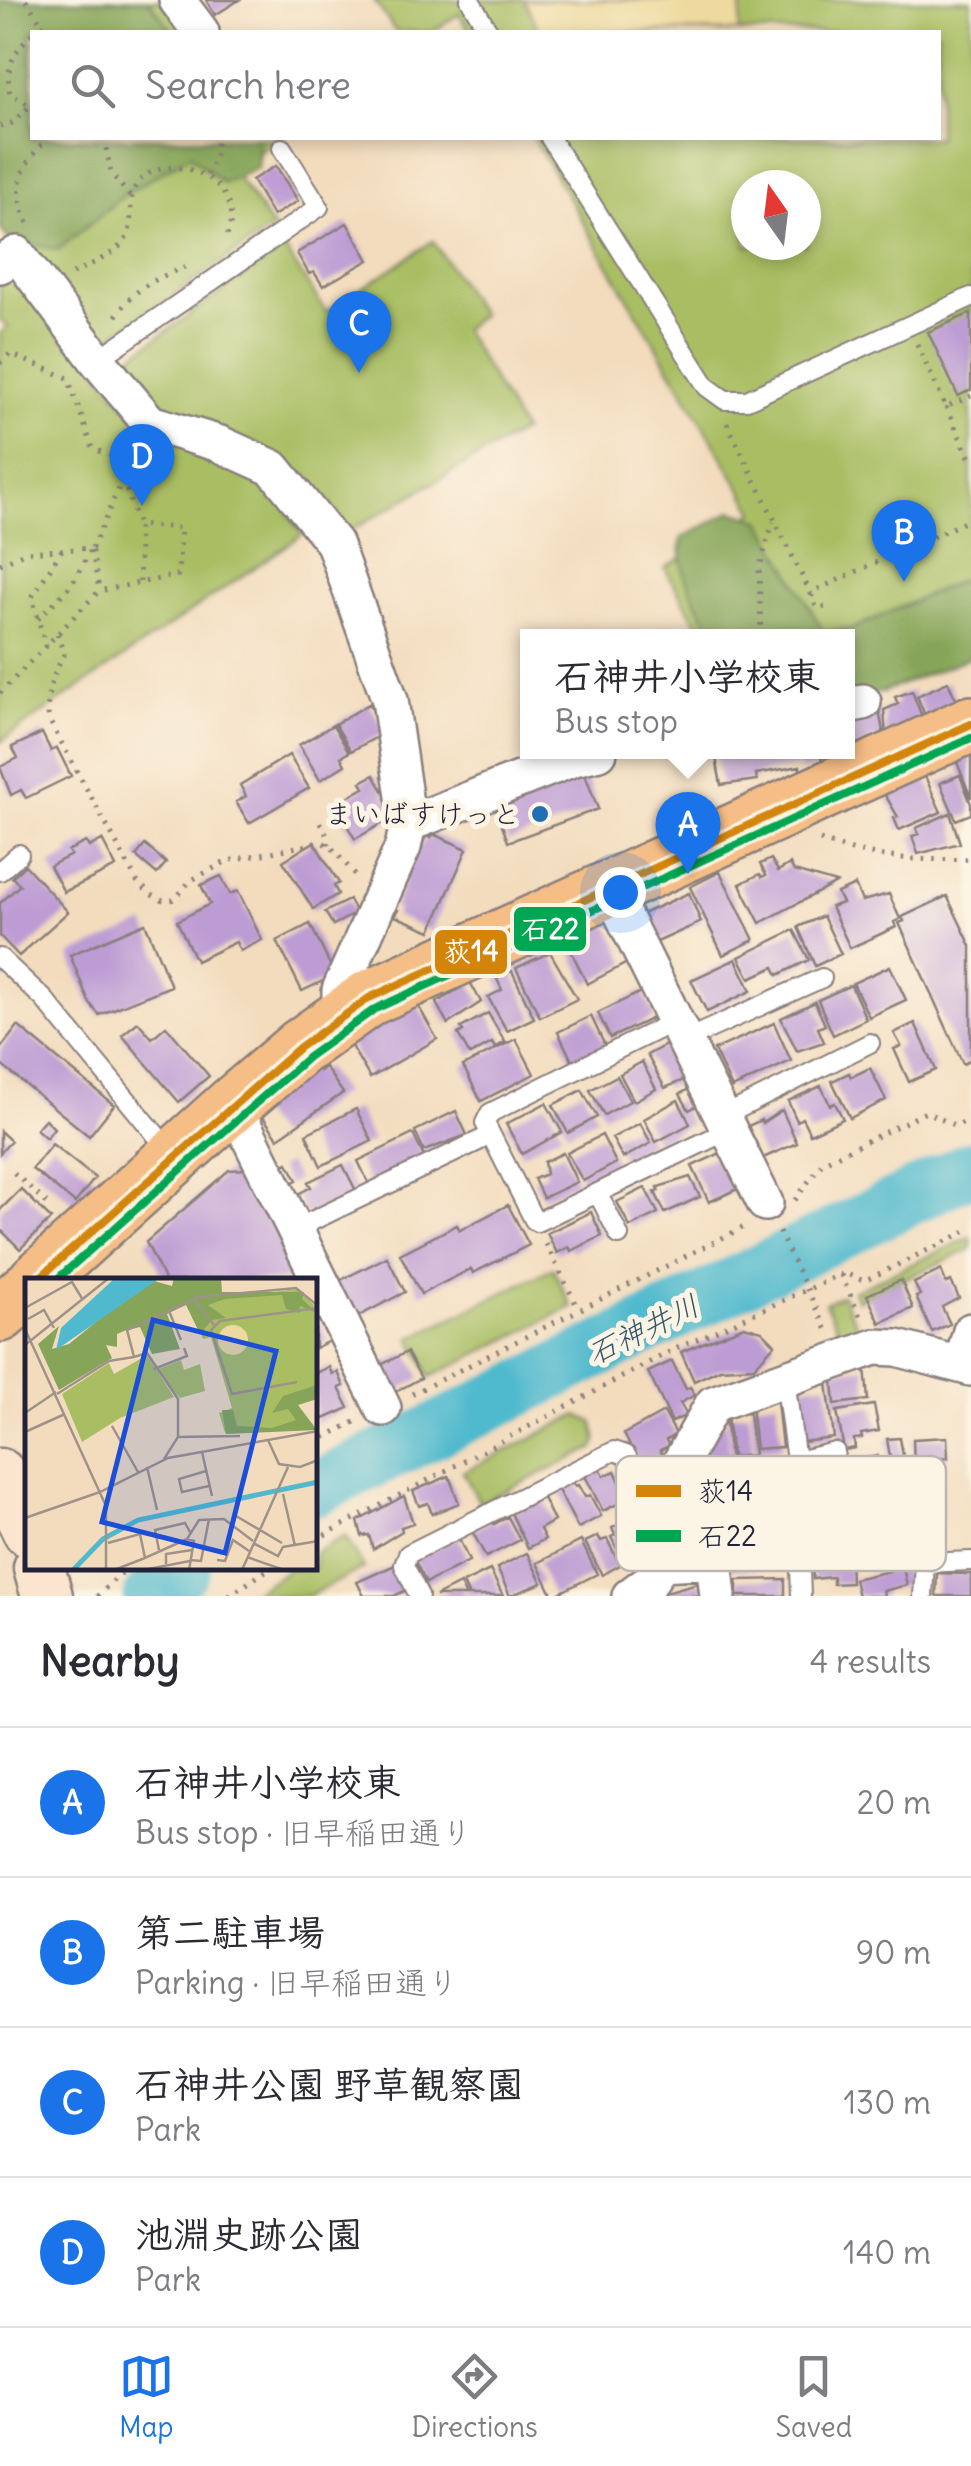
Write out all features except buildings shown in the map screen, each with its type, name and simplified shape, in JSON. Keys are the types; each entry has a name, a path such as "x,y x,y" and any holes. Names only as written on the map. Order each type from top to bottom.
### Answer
{"main road":[{"path":"39,1278 233,1104 345,1013 432,967 970,727"},
{"path":"0,1314 25,1292"},
{"path":"0,1474 25,1524"},
{"path":"40,1571 47,1596"}],"street":[{"path":"177,0 200,30"},
{"path":"0,265 17,254 150,423 220,444 273,468 334,543 390,700 408,824 403,847 340,990 340,1005 345,1013"},
{"path":"408,824 571,759"},
{"path":"610,889 769,1214"},
{"path":"233,1104 317,1278"},
{"path":"318,1279 383,1408"},
{"path":"684,1456 708,1409 722,1400 858,1353 897,1348 968,1354"},
{"path":"630,1596 656,1571"},
{"path":"715,1571 718,1596"}],"lane":[{"path":"470,0 488,30"},
{"path":"551,140 707,387 726,400 747,400 971,296"},
{"path":"97,360 319,207 282,148"},
{"path":"0,871 19,854"},
{"path":"0,958 44,1000 174,1156"},
{"path":"822,978 680,1030 490,1113 485,1123 534,1220 541,1222 598,1194 870,1043"},
{"path":"293,1230 491,1135"},
{"path":"598,1194 618,1235"},
{"path":"785,1378 795,1456"},
{"path":"419,1596 404,1565 408,1554 614,1452 626,1456"},
{"path":"818,1456 836,1452"},
{"path":"946,1562 971,1561"},
{"path":"800,1571 801,1596"},
{"path":"924,1596 925,1571"}],"path":[{"path":"26,0 43,26 56,30"},
{"path":"37,30 43,26"},
{"path":"30,36 17,49 8,74 10,94 30,106"},
{"path":"0,126 12,123 30,109"},
{"path":"30,226 17,198 18,183 34,153 46,140"},
{"path":"104,140 111,173 131,198"},
{"path":"208,175 217,140"},
{"path":"46,291 114,250 126,238 131,198 140,180 164,170 193,170 208,175 223,191 232,220 217,251"},
{"path":"97,360 108,326 134,292 157,276 203,260"},
{"path":"909,326 971,461"},
{"path":"0,363 10,354 68,378 93,449 115,457 138,526 140,583"},
{"path":"946,407 971,396"},
{"path":"726,400 726,419 733,439 816,608 825,606"},
{"path":"38,618 72,584 122,480"},
{"path":"811,594 971,519"},
{"path":"761,629 759,569 773,522"},
{"path":"0,694 99,590 178,576 181,528 138,526"},
{"path":"0,564 26,552 92,548"},
{"path":"92,548 99,590"},
{"path":"46,646 32,598 62,550"},
{"path":"57,634 64,654 49,686 49,720 138,882 153,896 175,900 190,881 226,861 322,842 352,874 384,890"},
{"path":"320,823 328,846"},
{"path":"806,835 839,848 882,857 971,859"},
{"path":"318,1440 769,1214 798,1198 822,1163 926,1112 956,1126 971,1118"},
{"path":"14,1173 85,1237"},
{"path":"769,1214 807,1291 858,1353"},
{"path":"318,1538 671,1351 841,1276 850,1273 864,1281 971,1229"},
{"path":"540,1232 578,1308"},
{"path":"841,1276 858,1353"},
{"path":"97,1596 124,1571"},
{"path":"229,1596 266,1571"}],"green space":[{"path":"0,0 160,0 183,30 30,30 30,140 278,140 232,170 273,228 100,344 26,246"},
{"path":"0,0 149,0 172,30 30,30 30,140 259,140 258,168 223,183 190,155 124,195 58,250 8,239 0,228"},
{"path":"374,0 971,0 971,645 855,637 855,629 700,629 665,568 755,512 534,140 941,140 941,30 469,30 459,14 435,30 395,30"},
{"path":"433,241 481,315 463,329 523,431 346,533 158,417 117,366 284,248 326,312"},
{"path":"20,272 145,430 267,476 302,535 0,742 0,333 8,327 0,320 0,275"},
{"path":"732,511 761,520 822,629 711,629 685,577 682,538"},
{"path":"967,577 971,586 971,632 967,634 971,657 882,692 855,697 852,629"},
{"path":"971,1237 971,1249 858,1300 853,1291"},
{"path":"553,1268 572,1307 430,1377 411,1338"},
{"path":"842,1295 863,1339 845,1343 825,1303"},
{"path":"578,1415 593,1422 597,1440 594,1448 480,1503 463,1472"},
{"path":"345,1536 364,1568 308,1596 248,1596 286,1571 318,1571 318,1551"}],"sand":[{"path":"524,0 742,0 739,30 539,30"}],"waterway":[{"name":"石神井川","path":"318,1488 971,1168"},
{"name":"石神井川","path":"151,1596 180,1571"}],"transit line":[{"name":"荻14","path":"39,1278 300,1047 369,998 971,724"},
{"name":"石22","path":"58,1278 308,1057 375,1009 971,738"}],"place":[{"name":"石神井公園 野草観察園","path":"359,373"},
{"name":"池淵史跡公園","path":"142,506"},
{"name":"第二駐車場","path":"904,582"},
{"name":"まいばすけっと","path":"540,814"},
{"name":"石神井小学校東","path":"688,874"}]}
